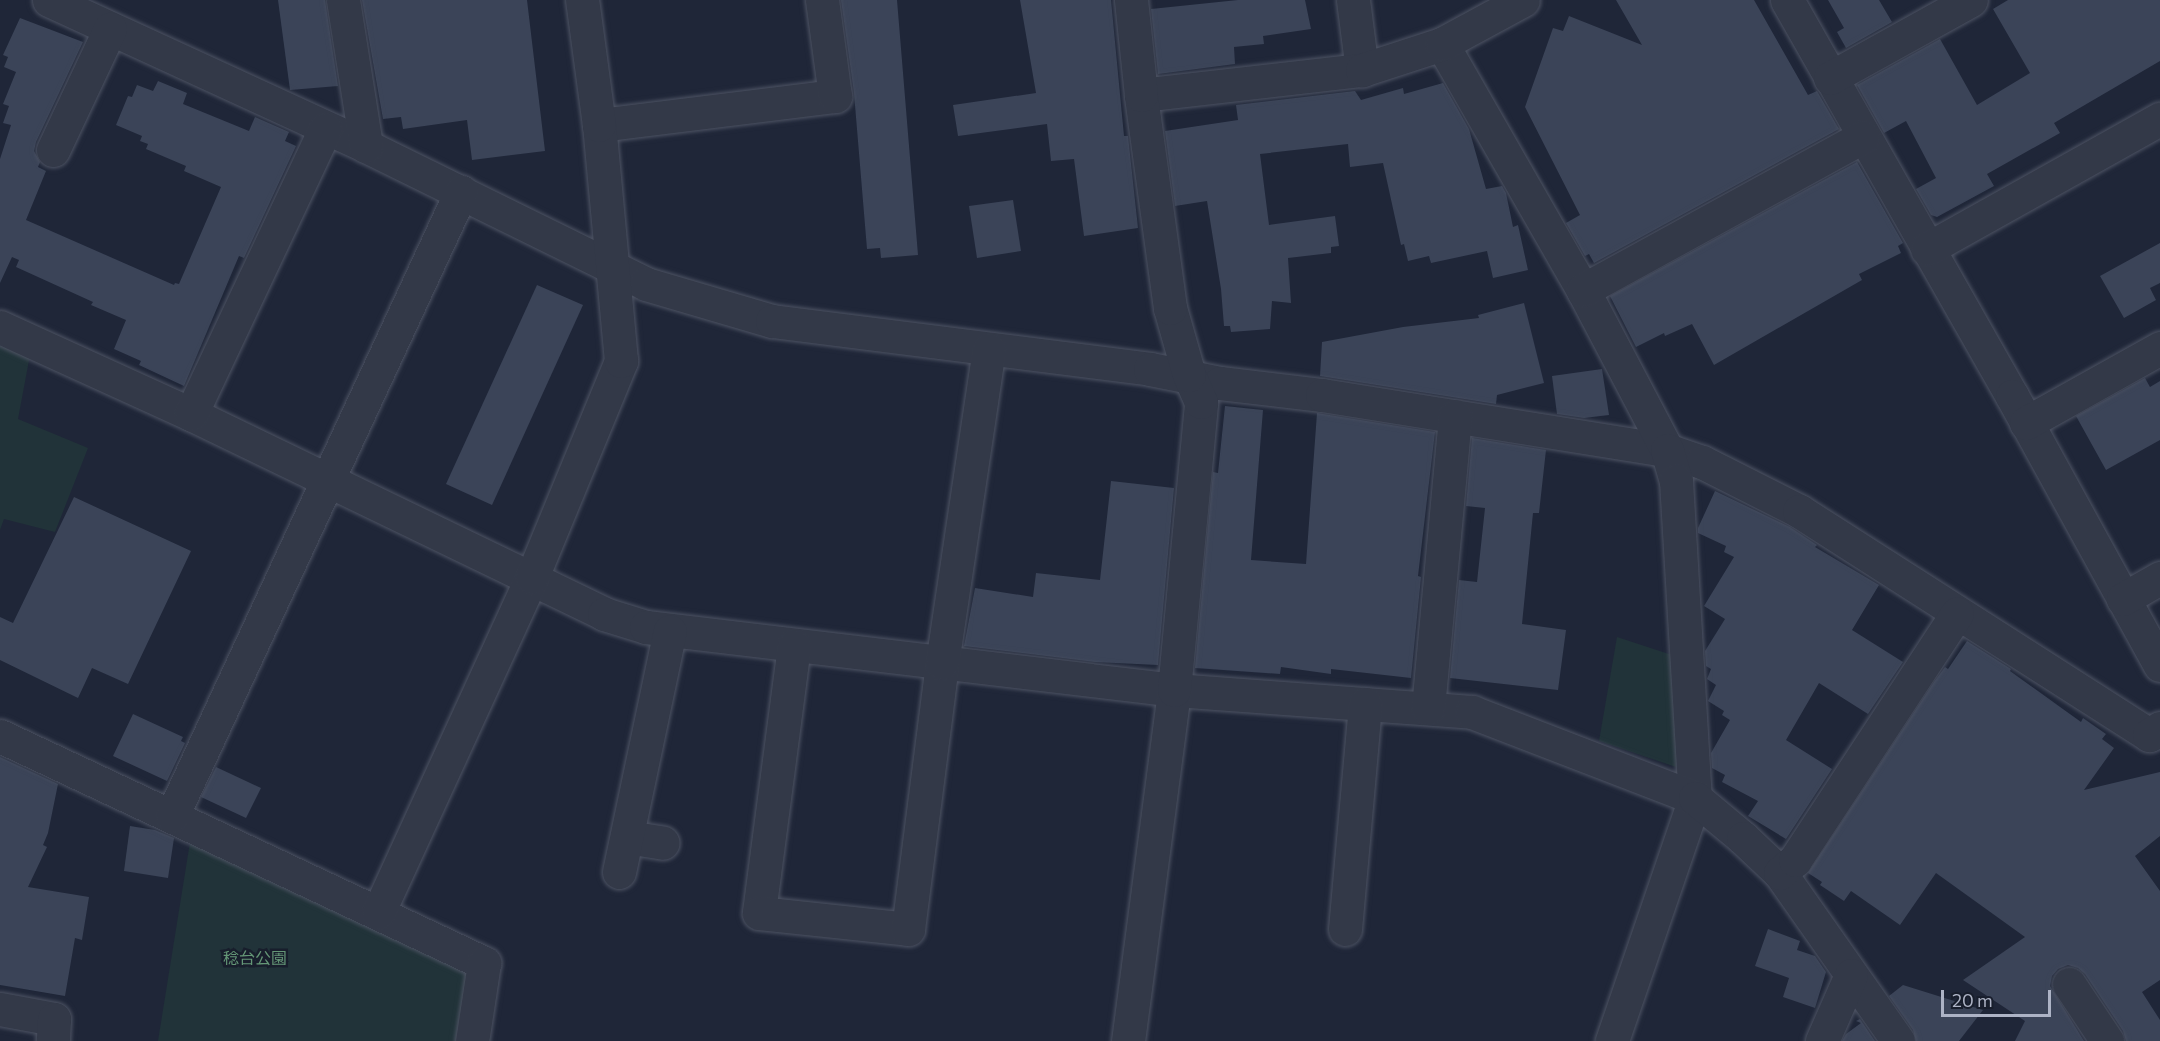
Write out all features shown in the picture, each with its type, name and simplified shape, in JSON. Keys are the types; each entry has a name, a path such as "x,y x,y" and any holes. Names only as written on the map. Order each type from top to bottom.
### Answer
{"street":[{"path":"49,0 366,146 614,266 646,284 772,321 1189,375 1220,383 1322,395 1667,450 1702,462 1799,511 2149,735 2160,728"},
{"path":"344,0 366,146"},
{"path":"378,913 531,577 621,361 614,266 599,125 582,0"},
{"path":"599,125 835,96 822,0"},
{"path":"1128,1041 1174,690 1201,402 1189,375 1170,308 1141,95 1131,0"},
{"path":"1353,0 1362,70"},
{"path":"1141,95 1362,70 1442,44 1523,0"},
{"path":"1787,0 2160,665"},
{"path":"1830,78 1971,0"},
{"path":"52,150 111,29"},
{"path":"1442,44 1583,290 1667,450 1676,481 1695,798 1612,1041"},
{"path":"1927,249 2160,120"},
{"path":"191,414 325,129"},
{"path":"1583,290 1863,137"},
{"path":"172,816 461,192"},
{"path":"0,327 191,414 604,614 670,631 1174,690 1472,712 1695,798 1780,873 1898,1041"},
{"path":"2026,423 2160,348"},
{"path":"794,646 759,912 908,929 942,663 989,350"},
{"path":"1428,708 1455,416"},
{"path":"2122,599 2160,578"},
{"path":"1780,873 1795,860 1957,613"},
{"path":"619,872 670,631"},
{"path":"1345,929 1365,704"},
{"path":"0,736 484,963 472,1041"},
{"path":"627,837 663,843"},
{"path":"1822,1041 1851,975"},
{"path":"2069,984 2107,1041"},
{"path":"0,1009 54,1019 53,1041"}],"green space":[{"path":"0,341 30,355 18,419 88,448 55,532 4,519 0,530"},
{"path":"1617,637 1675,656 1679,768 1599,741"},
{"name":"稔台公園","path":"191,836 469,968 458,1041 158,1041"}],"building":[{"path":"278,0 325,0 338,86 290,90"},
{"path":"362,0 527,0 545,151 472,160 467,120 403,129 401,117 383,119"},
{"path":"841,0 897,0 918,255 881,258 880,248 867,249 854,93"},
{"path":"1020,0 1111,0 1124,136 1128,136 1138,228 1084,236 1074,159 1051,161 1047,124 958,136 953,105 1036,93"},
{"path":"1238,0 1305,0 1311,29 1263,36 1264,44 1234,47 1235,64 1158,74 1151,9"},
{"path":"1616,0 1754,0 1808,95 1817,91 1839,129 1594,263 1589,254 1585,256 1566,223 1580,215 1525,107 1553,28 1563,31 1569,16 1642,45"},
{"path":"1828,0 1879,0 1892,22 1846,48 1837,32 1844,28"},
{"path":"2008,0 2160,0 2160,61 2054,123 2060,133 1987,174 1994,186 1937,217 1931,215 1916,189 1936,178 1906,121 1884,133 1857,85 1940,39 1977,105 2030,73 1993,9"},
{"path":"20,18 83,42 36,142 34,151 40,162 38,167 46,171 26,220 174,285 179,284 221,187 184,171 186,166 146,149 148,144 140,141 142,136 116,125 128,96 132,97 137,85 153,91 158,81 187,93 183,104 249,131 255,117 289,132 285,141 296,146 244,258 239,256 184,386 139,365 141,361 114,349 126,320 91,305 93,302 16,267 19,260 12,257 0,283 0,159 11,125 3,123 9,106 3,104 16,72 4,67 8,57 3,55"},
{"path":"1443,83 1469,129 1486,189 1502,186 1506,193 1513,227 1518,225 1528,270 1493,278 1487,251 1431,263 1429,256 1408,261 1404,244 1401,245 1383,163 1350,167 1348,144 1260,154 1269,225 1335,216 1339,246 1331,247 1331,253 1288,258 1291,303 1272,301 1270,329 1231,332 1230,326 1224,326 1221,289 1207,201 1175,206 1165,131 1238,120 1236,105 1355,91 1361,100 1403,88 1404,94"},
{"path":"1857,162 1903,243 1898,246 1901,253 1859,274 1862,280 1714,365 1692,324 1665,336 1664,333 1636,347 1610,296"},
{"path":"1013,200 1021,251 977,258 969,206"},
{"path":"2160,243 2160,283 2150,288 2156,300 2124,318 2100,276"},
{"path":"537,285 583,305 492,505 446,484"},
{"path":"1524,303 1544,383 1497,395 1496,404 1320,376 1322,342 1403,327 1479,318 1478,315"},
{"path":"1602,369 1609,415 1584,418 1557,414 1552,376"},
{"path":"2145,378 2150,387 2160,381 2160,440 2106,470 2076,416"},
{"path":"1225,406 1263,410 1251,560 1306,564 1317,413 1435,432 1418,576 1421,577 1411,678 1331,669 1331,674 1281,667 1280,674 1195,668 1213,472 1218,473"},
{"path":"1472,438 1546,450 1539,513 1533,513 1522,624 1566,630 1558,690 1450,678 1459,580 1477,582 1485,508 1466,506"},
{"path":"1111,481 1174,488 1158,665 1095,662 964,646 975,588 1033,597 1036,573 1100,580"},
{"path":"1715,491 1790,527 1817,545 1815,547 1879,585 1852,630 1903,662 1868,714 1819,683 1786,740 1832,769 1786,839 1748,816 1758,801 1722,782 1725,775 1712,768 1711,753 1730,720 1722,715 1724,711 1708,701 1716,685 1707,679 1711,669 1706,666 1705,651 1725,619 1704,606 1734,557 1724,552 1726,546 1698,533 1698,528"},
{"path":"74,497 191,551 128,684 92,668 78,698 0,660 0,617 13,623"},
{"path":"1967,641 2011,669 2010,671 2081,722 2083,718 2106,734 2102,739 2114,748 2084,790 2160,772 2160,836 2135,856 2160,891 2160,980 2142,992 2160,1020 2160,1041 2126,1041 2123,1031 2085,974 2078,968 2068,965 2058,969 2052,976 2050,986 2084,1041 2015,1041 2025,1021 1963,980 2025,937 1936,873 1900,925 1851,891 1844,901 1820,885 1822,882 1808,873 1934,682 1945,667 1948,669"},
{"path":"133,714 183,737 181,741 185,743 167,781 113,756"},
{"path":"0,757 58,784 48,833 43,845 47,847 28,887 89,897 82,940 75,938 65,996 0,985"},
{"path":"216,767 261,788 246,818 201,797"},
{"path":"130,826 155,830 174,838 168,878 124,871"},
{"path":"1768,929 1800,941 1797,950 1815,956 1826,972 1815,1008 1783,997 1789,978 1755,966"},
{"path":"1903,985 1983,1010 1959,1041 1916,1041 1913,1030 1889,996"},
{"path":"1860,1019 1875,1041 1842,1041 1846,1034 1861,1023 1856,1021"}]}
